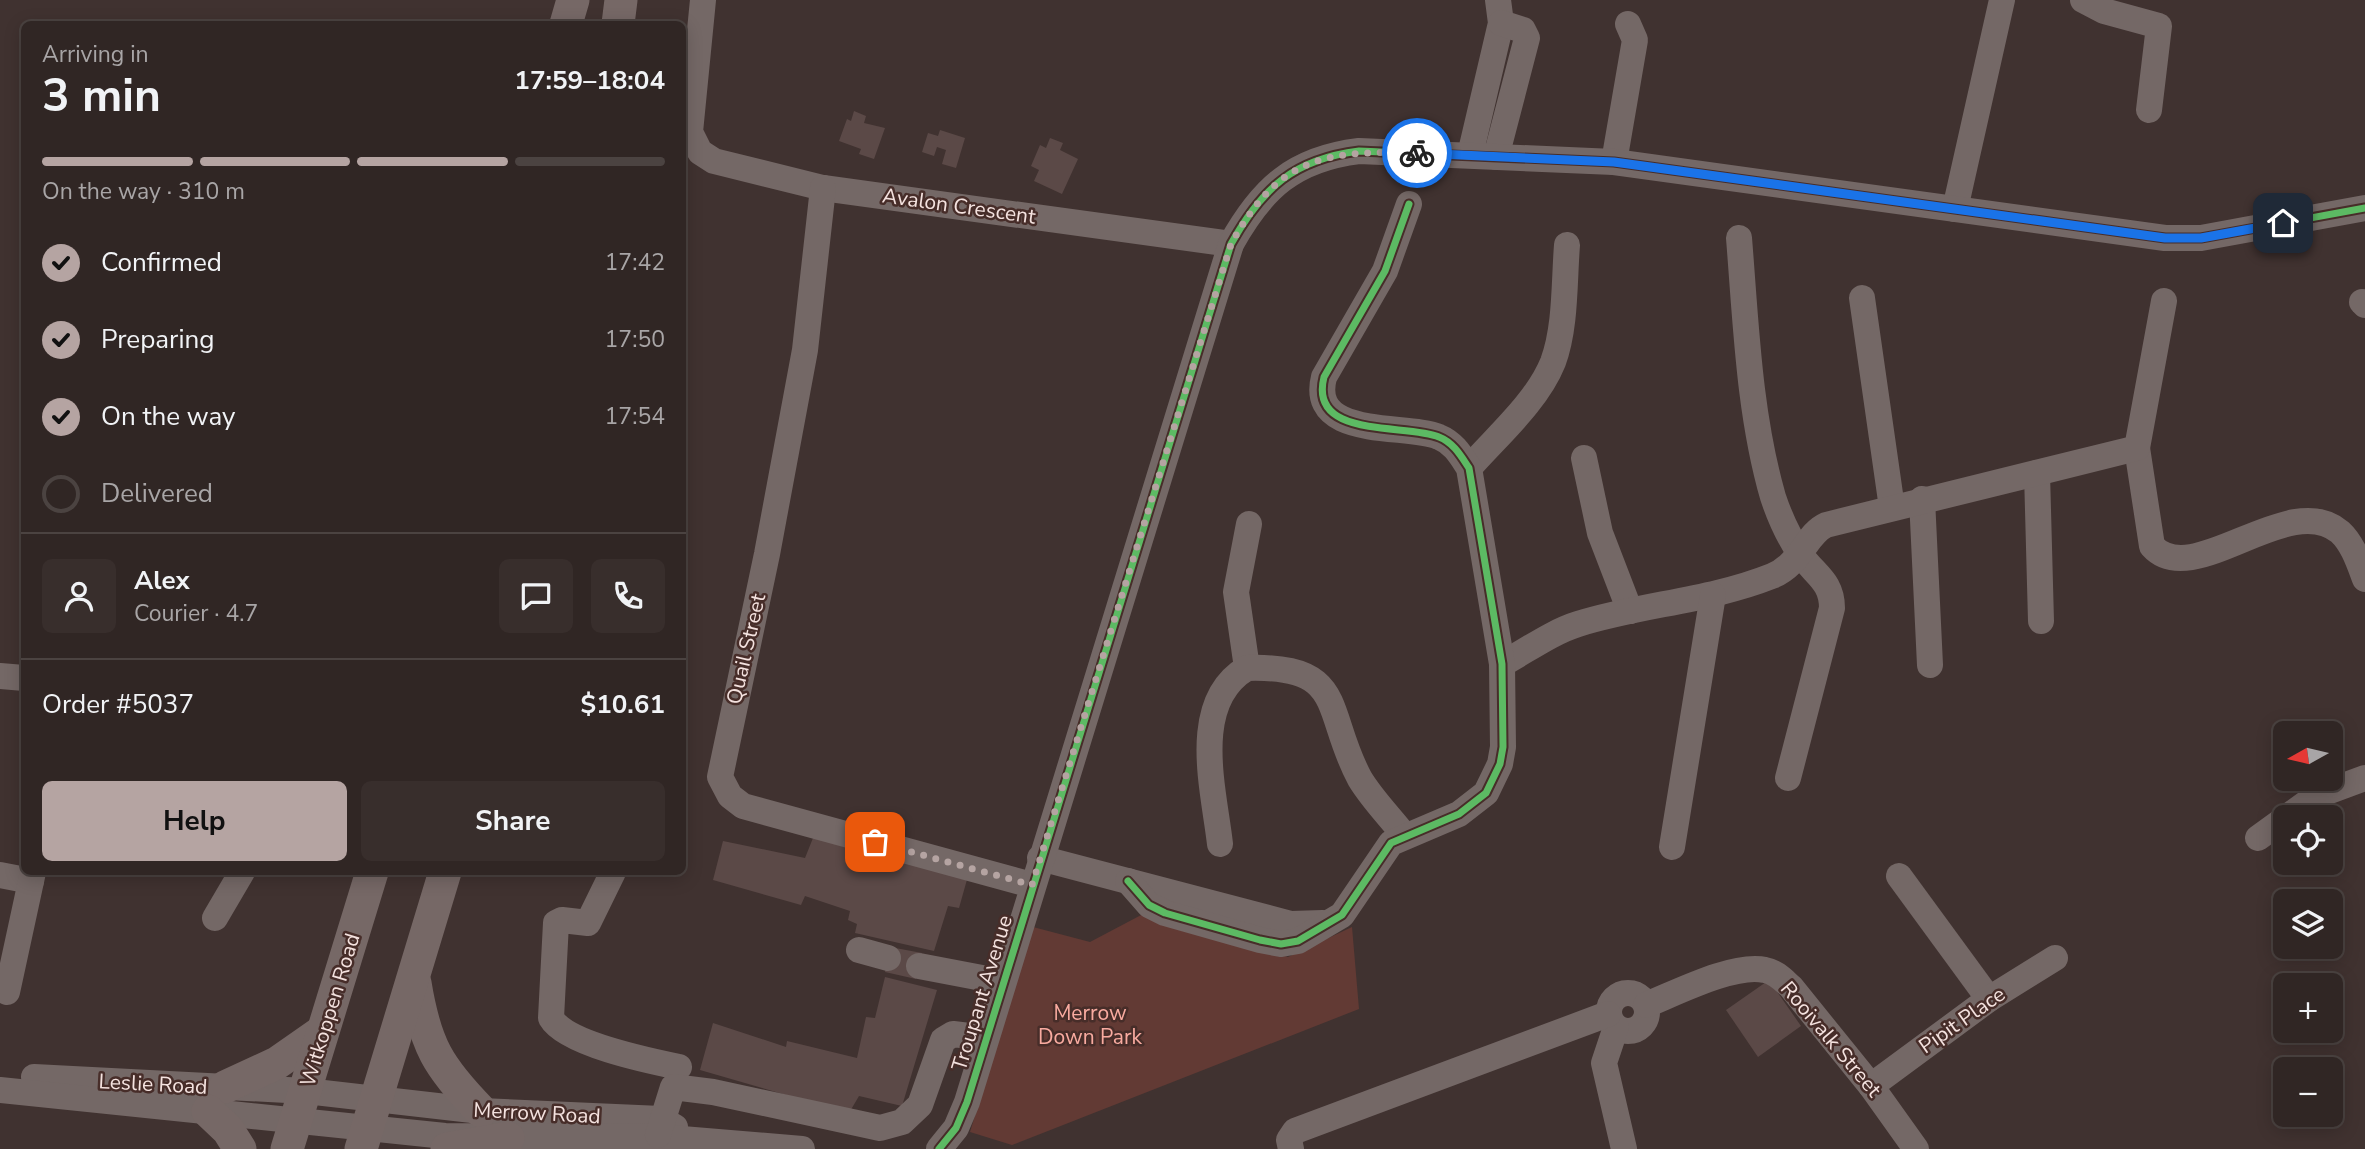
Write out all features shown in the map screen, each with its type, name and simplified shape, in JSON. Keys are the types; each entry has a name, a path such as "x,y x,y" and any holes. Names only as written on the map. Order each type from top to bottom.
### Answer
{"main road":[{"path":"567,21 573,0"},
{"path":"618,21 621,0"},
{"name":"Witkoppen Road","path":"292,1136 320,1033 371,875"},
{"path":"367,1126 414,981 444,875"},
{"path":"414,981 419,1010 435,1057 449,1079 481,1111"},
{"path":"240,1149 228,1130 217,1099 320,1033"},
{"path":"447,1149 508,1138"}],"street":[{"name":"Avalon Crescent","path":"703,0 690,120 694,145 714,162 822,188 1231,244"},
{"path":"1955,209 2002,0"},
{"path":"2083,0 2104,10 2159,26 2150,110"},
{"path":"1483,156 1499,12"},
{"path":"1614,162 1635,40 1628,24"},
{"name":"Troupant Avenue","path":"939,1149 956,1128 967,1102 1231,244 1247,215 1277,181 1294,170 1321,159 1359,151 1614,162 2184,238 2365,208"},
{"name":"Quail Street","path":"822,188 805,350 767,554 720,776 730,796 743,806 1032,885"},
{"path":"1040,858 1128,881 1149,905 1166,913 1281,944 1298,941 1347,908 1391,843 1404,835 1459,814 1478,801 1492,785 1503,747 1502,664 1469,468 1453,445 1432,434 1364,426 1339,419 1322,393 1324,377 1385,271 1409,204"},
{"path":"1739,238 1748,352 1773,497 1801,555 1826,580 1832,593 1832,608 1788,778"},
{"path":"1469,468 1539,389 1553,362 1560,332 1567,245"},
{"path":"1862,298 1892,508"},
{"path":"2164,301 2137,448 2152,546 2164,555 2187,557 2280,526 2306,521 2323,524 2338,531 2353,551 2365,579"},
{"path":"1502,664 1570,627 1630,611 1713,595 1775,575 1801,555 1822,527 1922,499 2137,448"},
{"path":"1584,458 1600,533 1630,611"},
{"path":"2037,473 2041,621"},
{"path":"1922,499 1930,665"},
{"path":"1247,668 1236,592 1249,524"},
{"path":"1672,847 1713,595"},
{"path":"1220,844 1209,741 1212,719 1226,685 1247,668 1294,670 1324,688 1332,702 1359,777 1404,835"},
{"path":"0,677 21,678"},
{"path":"2258,838 2316,796 2365,778"},
{"path":"0,875 32,876 7,992"},
{"path":"215,918 240,875"},
{"path":"612,875 588,923 556,923 551,1018 561,1029 619,1054 679,1067"},
{"path":"1899,876 1989,999"},
{"path":"859,950 888,958"},
{"name":"Pipit Place","path":"1871,1086 1989,999 2055,958"},
{"path":"919,966 1003,982"},
{"name":"Rooivalk Street","path":"1612,1021 1630,1031 1639,1027 1645,1019 1646,1005 1740,969 1764,969 1776,974 1791,987 1871,1086 1916,1149"},
{"path":"1291,1149 1289,1140 1295,1131 1612,1021 1604,1063 1624,1149"},
{"path":"659,1128 673,1087 713,1092 879,1138 920,1105 946,1038 953,1034 986,1038"},
{"name":"Leslie Road","path":"0,1075 217,1099 292,1136 367,1126"},
{"name":"Leslie Road","path":"0,1090 217,1099 306,1091 367,1126"},
{"name":"Merrow Road","path":"367,1126 481,1111 659,1128 694,1138 802,1149"},
{"name":"Merrow Road","path":"367,1126 508,1138 659,1128"}],"green space":[{"name":"Merrow Down Park","path":"1145,913 1288,957 1352,927 1359,1009 1012,1145 970,1132 1033,927 1090,942"}],"building":[{"path":"854,111 866,116 864,123 885,128 874,159 859,154 861,149 839,141 847,119 851,121"},
{"path":"940,130 965,138 956,168 942,164 946,150 937,147 934,156 922,152 928,133 938,136"},
{"path":"1050,138 1063,143 1060,150 1078,159 1062,194 1034,181 1039,170 1031,166 1040,145 1046,148"},
{"path":"813,838 968,876 959,908 948,906 934,951 855,933 857,924 848,920 850,911 805,896 801,905 713,880 723,841 805,858"},
{"path":"890,947 922,953 916,979 885,972"},
{"path":"885,977 937,990 902,1106 859,1096 849,1113 700,1070 713,1023 786,1047 787,1041 857,1058 866,1017 875,1018"},
{"path":"1769,980 1801,1026 1758,1057 1726,1010"}],"cycle path":[{"path":"939,1149 956,1128 967,1102 1231,244 1268,192 1298,169 1336,155 1359,151 1614,162 2165,238 2201,238 2365,208"},
{"path":"1128,881 1149,905 1165,913 1260,940 1281,944 1298,941 1342,915 1391,843 1459,814 1486,793 1500,764 1503,747 1502,664 1469,468 1453,446 1439,437 1345,420 1331,411 1323,397 1324,377 1385,271 1409,204"}],"way so far":[{"path":"875,842 1032,885 1231,244 1247,215 1261,198 1277,181 1294,170 1340,153 1417,153"}],"route":[{"path":"1417,153 1614,162 2165,238 2201,238 2283,223"}]}
